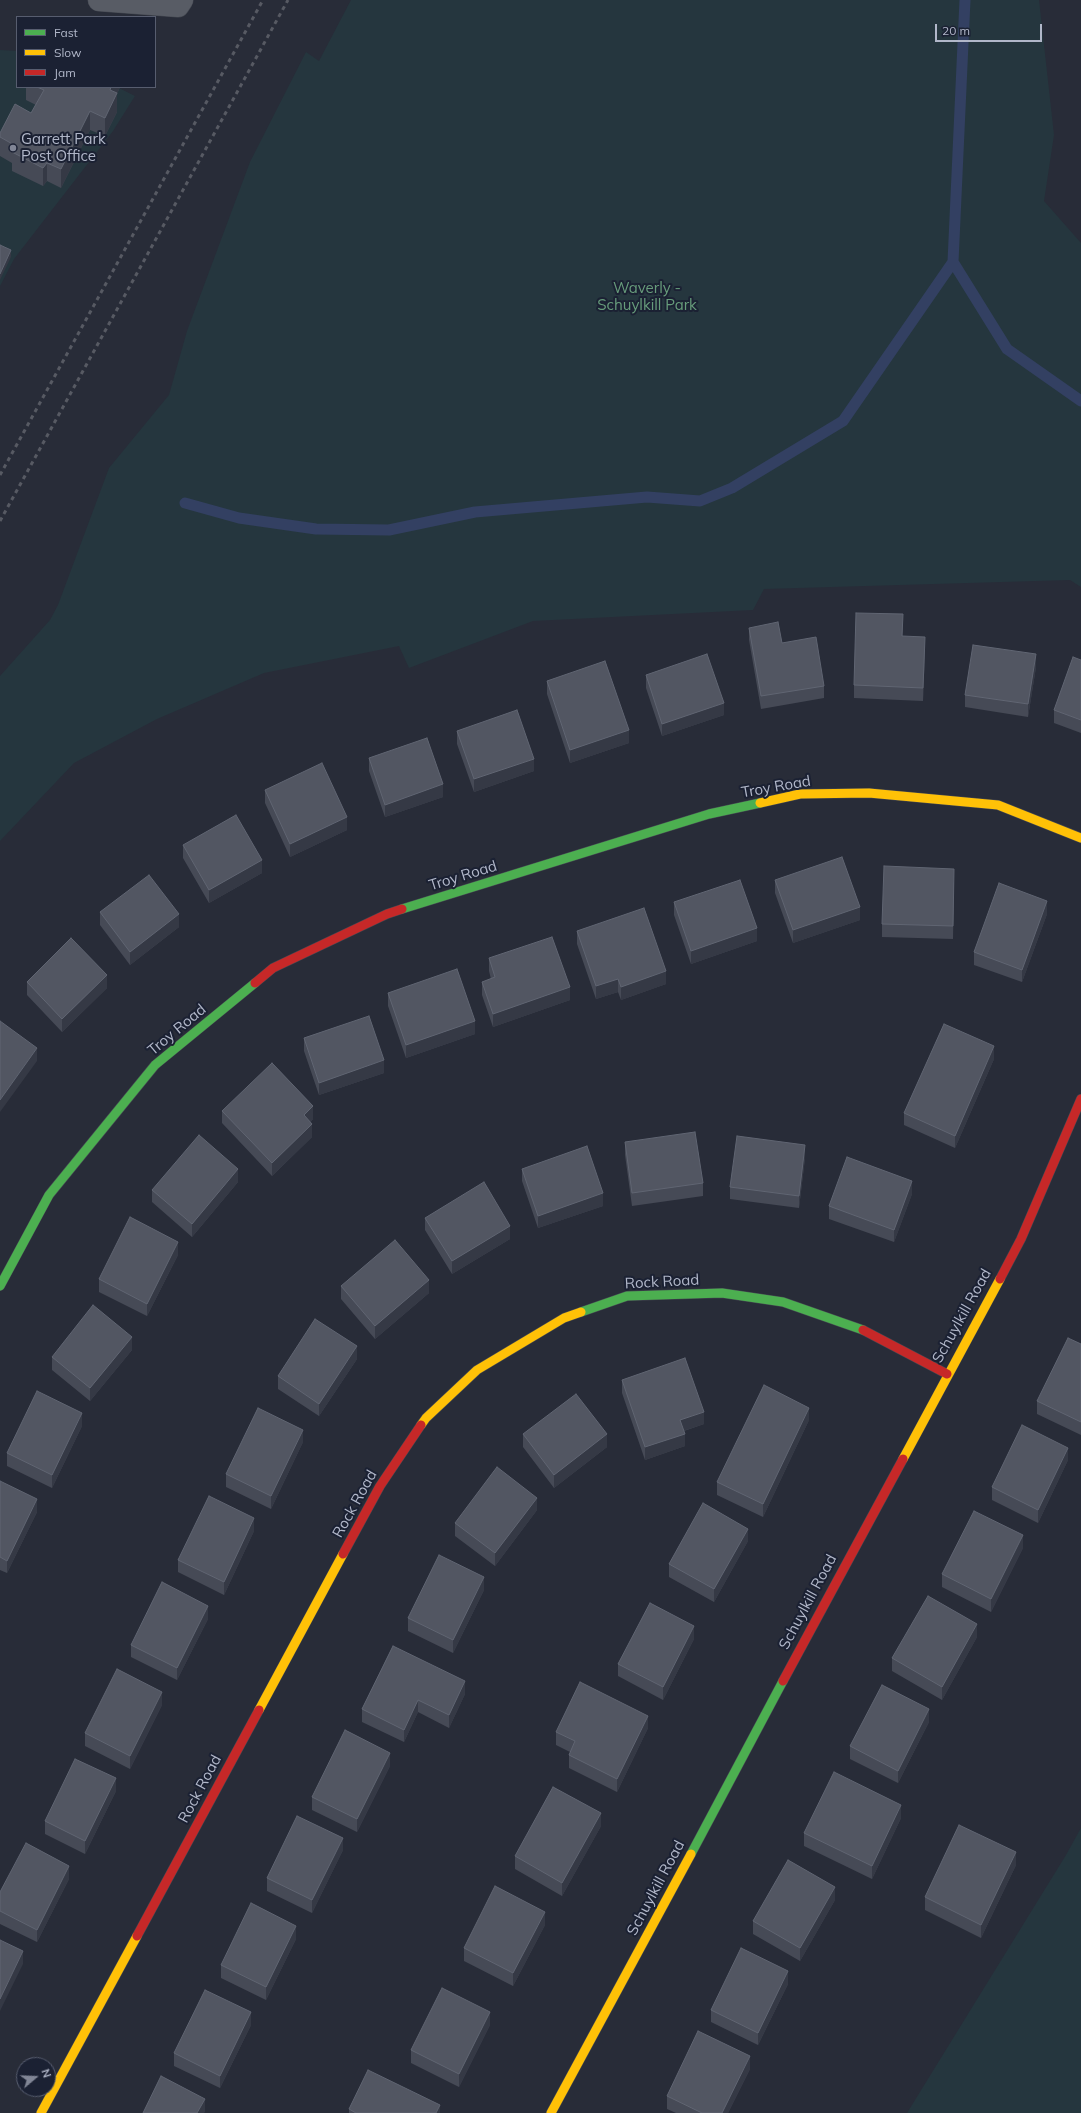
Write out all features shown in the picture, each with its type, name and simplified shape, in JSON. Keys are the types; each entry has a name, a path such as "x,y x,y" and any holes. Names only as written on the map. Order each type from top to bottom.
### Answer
{"street":[{"path":"99,0 180,3"},
{"name":"Troy Road","path":"0,1286 49,1195 155,1065 273,968 387,914 709,814 800,794 869,793 998,805 1081,838"},
{"name":"Schuylkill Road","path":"551,2113 946,1374 1020,1239 1081,1099"},
{"name":"Rock Road","path":"41,2113 380,1486 426,1418 477,1370 564,1318 627,1296 722,1293 783,1302 856,1326 946,1374"}],"green space":[{"name":"Waverly - Schuylkill Park","path":"351,0 1039,0 1054,135 1044,201 1081,243 1081,587 1070,580 764,589 753,610 533,621 409,668 399,646 264,673 157,719 74,763 0,841 0,676 50,620 58,605 109,468 169,395 187,331 250,162 306,52 319,61"},
{"path":"0,50 16,51 16,88 119,88 135,96 113,131 14,259 0,286"},
{"path":"1081,1828 1081,2113 907,2113 1066,1855"}],"building":[{"path":"39,88 111,88 110,90 117,93 105,118 90,111 61,169 47,163 43,168 12,152 16,146 0,137 0,133 15,104 31,113 44,90"},
{"path":"0,245 11,250 0,274"},
{"path":"856,613 903,614 902,636 925,637 923,688 854,685"},
{"path":"778,622 782,643 816,637 824,686 761,696 749,628"},
{"path":"973,645 1036,654 1028,704 965,695"},
{"path":"707,654 724,703 662,724 646,675"},
{"path":"1073,657 1081,660 1081,720 1054,710"},
{"path":"605,661 629,730 570,750 547,681"},
{"path":"517,710 534,759 474,779 457,731"},
{"path":"427,738 443,784 385,805 369,758"},
{"path":"322,763 347,817 290,844 265,790"},
{"path":"236,815 262,860 209,890 183,845"},
{"path":"842,857 860,907 793,930 775,880"},
{"path":"884,866 954,869 953,926 882,924"},
{"path":"149,875 179,914 130,952 100,912"},
{"path":"740,880 757,928 691,951 674,902"},
{"path":"999,883 1047,901 1022,970 974,952"},
{"path":"644,908 666,971 621,987 618,979 596,986 577,931"},
{"path":"552,937 570,987 493,1014 482,982 495,977 489,958"},
{"path":"71,938 107,975 62,1019 27,982"},
{"path":"457,969 475,1021 406,1045 388,993"},
{"path":"369,1016 384,1060 319,1083 304,1038"},
{"path":"0,1021 37,1048 0,1100"},
{"path":"944,1024 994,1046 955,1136 904,1113"},
{"path":"272,1063 313,1106 304,1115 312,1124 272,1163 222,1111"},
{"path":"695,1132 703,1183 632,1193 625,1142"},
{"path":"199,1135 238,1169 192,1224 152,1190"},
{"path":"737,1136 805,1145 799,1196 730,1187"},
{"path":"587,1146 603,1193 538,1216 522,1169"},
{"path":"847,1157 912,1181 894,1230 829,1206"},
{"path":"484,1182 510,1226 452,1261 425,1218"},
{"path":"130,1217 178,1242 147,1304 99,1279"},
{"path":"395,1240 429,1280 375,1326 341,1286"},
{"path":"93,1305 132,1337 90,1388 52,1357"},
{"path":"315,1319 357,1346 319,1404 278,1376"},
{"path":"1068,1338 1081,1344 1081,1422 1037,1401"},
{"path":"685,1358 704,1412 680,1420 685,1434 645,1447 622,1380"},
{"path":"764,1385 809,1408 763,1504 717,1482"},
{"path":"37,1391 82,1413 52,1475 7,1453"},
{"path":"576,1394 607,1434 554,1475 523,1434"},
{"path":"258,1408 303,1430 271,1496 226,1474"},
{"path":"1022,1425 1068,1448 1038,1510 992,1487"},
{"path":"497,1467 537,1498 495,1553 455,1523"},
{"path":"0,1481 37,1499 7,1561 0,1557"},
{"path":"209,1496 254,1518 224,1582 178,1560"},
{"path":"703,1503 748,1529 714,1589 669,1564"},
{"path":"974,1511 1023,1535 991,1599 942,1574"},
{"path":"439,1555 484,1577 453,1640 408,1618"},
{"path":"162,1582 208,1606 177,1668 131,1645"},
{"path":"928,1596 977,1624 942,1687 892,1658"},
{"path":"650,1603 694,1626 663,1687 618,1664"},
{"path":"393,1646 465,1681 449,1715 418,1700 404,1730 362,1709"},
{"path":"117,1669 162,1692 130,1756 85,1733"},
{"path":"580,1682 648,1716 617,1779 569,1755 575,1741 556,1732"},
{"path":"882,1685 929,1709 898,1771 850,1746"},
{"path":"345,1730 390,1753 357,1819 312,1797"},
{"path":"75,1759 116,1778 85,1841 45,1821"},
{"path":"834,1772 901,1805 872,1866 804,1833"},
{"path":"553,1787 601,1813 562,1883 515,1856"},
{"path":"297,1816 343,1838 312,1900 267,1878"},
{"path":"959,1825 1016,1852 981,1925 925,1897"},
{"path":"26,1843 69,1866 37,1930 0,1911 0,1892"},
{"path":"788,1860 835,1887 800,1948 753,1921"},
{"path":"495,1886 545,1912 513,1973 464,1948"},
{"path":"251,1903 296,1926 266,1987 221,1965"},
{"path":"0,1940 23,1951 0,1999"},
{"path":"741,1948 788,1971 758,2033 711,2010"},
{"path":"442,1988 490,2012 459,2074 411,2050"},
{"path":"205,1990 251,2012 220,2076 174,2053"},
{"path":"698,2031 750,2056 722,2113 702,2113 667,2096"},
{"path":"368,2070 440,2105 436,2113 356,2113 349,2109"},
{"path":"161,2076 205,2099 197,2113 143,2113"}],"waterway":[{"path":"965,0 953,262 1007,349 1081,401"},
{"path":"185,503 239,518 316,529 389,530 475,512 647,497 700,501 732,488 843,421 953,262"}],"railway":[{"path":"0,475 263,0"},
{"path":"0,521 288,0"}],"traffic: fast":[{"path":"402,909 709,814 760,803"},
{"path":"0,1286 49,1195 155,1065 255,983"},
{"path":"581,1312 627,1296 722,1293 783,1302 863,1330"},
{"path":"691,1854 783,1681"}],"traffic: slow":[{"path":"760,803 800,794 869,793 998,805 1081,838"},
{"path":"903,1459 1000,1279"},
{"path":"421,1425 426,1418 477,1370 564,1318 581,1312"},
{"path":"259,1710 343,1554"},
{"path":"551,2113 691,1854"},
{"path":"41,2113 137,1936"}],"traffic: jam":[{"path":"255,983 273,968 387,914 402,909"},
{"path":"1000,1279 1021,1239 1081,1099"},
{"path":"863,1330 947,1374"},
{"path":"343,1554 380,1486 421,1425"},
{"path":"783,1681 903,1459"},
{"path":"137,1936 259,1710"}],"place":[{"name":"Garrett Park Post Office","path":"13,148"}]}
